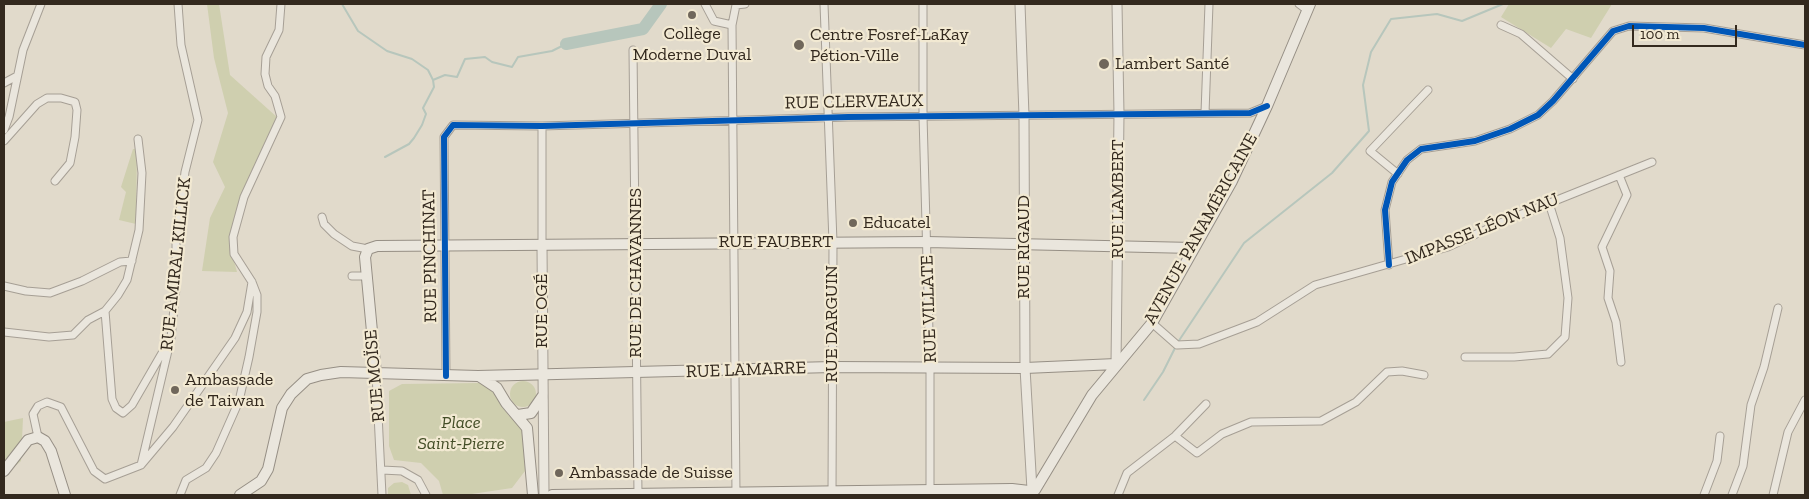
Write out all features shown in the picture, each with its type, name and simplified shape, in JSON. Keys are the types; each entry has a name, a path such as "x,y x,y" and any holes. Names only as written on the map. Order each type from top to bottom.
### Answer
{"main road":[{"name":"AVENUE PANAMÉRICAINE","path":"1032,492 1092,395 1152,323 1232,181 1267,106 1305,6"},
{"name":"RUE FAUBERT","path":"366,253 377,246 542,246 637,242 927,242 1193,248"},
{"name":"RUE MOÏSE","path":"366,253 366,276 376,374"},
{"name":"RUE LAMARRE","path":"240,495 261,481 268,469 282,408 298,385 320,374 342,372 478,376 735,371 832,367 1024,368 1116,364"},
{"path":"502,395 509,381 521,375"},
{"path":"478,376 494,385 518,415 528,434 533,495"},
{"path":"518,415 531,413 542,397"},
{"path":"4,471 28,440 38,437 45,441 51,451 65,495"},
{"path":"552,495 930,493 1012,489 1032,492"}],"street":[{"path":"4,130 9,117 23,50 41,4"},
{"name":"RUE AMIRAL KILLICK","path":"141,465 172,338 176,288 176,235 185,172 198,120 181,45 178,4"},
{"path":"180,495 186,480 206,468 216,453 239,402 257,312 257,294 252,282 234,254 233,237 244,196 282,117 275,96 268,86 265,74 266,57 279,30 281,4"},
{"path":"704,4 714,21 732,25"},
{"path":"736,494 732,242 732,25 736,5 745,4"},
{"name":"RUE DARGUIN","path":"824,4 833,242 832,494"},
{"name":"RUE VILLATE","path":"923,4 930,368 930,493"},
{"name":"RUE RIGAUD","path":"1020,4 1024,116 1024,368 1032,492"},
{"name":"RUE LAMBERT","path":"1116,364 1119,114 1117,4"},
{"path":"1205,113 1209,4"},
{"path":"1502,25 1521,34 1573,79"},
{"path":"1389,265 1385,210 1392,182 1407,160 1421,149 1475,141 1510,129 1538,115 1573,79 1608,36 1618,28 1629,26 1704,28 1805,45"},
{"name":"RUE DE CHAVANNES","path":"633,50 637,242 638,495"},
{"path":"4,83 17,76"},
{"path":"1398,174 1370,152 1428,90"},
{"path":"4,140 36,104 47,98 61,98 75,102 76,119 70,163 55,181"},
{"name":"RUE CLERVEAUX","path":"444,137 453,125 542,126 634,122 924,116 1250,113 1267,106"},
{"name":"RUE OGÉ","path":"542,126 544,495"},
{"name":"RUE PINCHINAT","path":"444,137 446,376"},
{"path":"4,332 49,337 73,335 88,320 105,311 127,280 139,230 142,173 138,139"},
{"name":"IMPASSE LÉON NAU","path":"1152,323 1177,345 1199,344 1257,322 1315,286 1448,246 1652,162"},
{"path":"1619,175 1627,196 1602,247 1610,271 1608,298 1616,322 1621,362"},
{"path":"1465,357 1514,357 1548,354 1565,337 1568,298 1560,238 1549,203"},
{"path":"322,218 324,224 334,234 366,253"},
{"path":"4,286 26,291 50,293 82,281 120,262 132,261"},
{"path":"352,276 366,276"},
{"path":"38,437 34,414 38,406 48,402 61,407 94,470 105,479 141,465 173,427 235,338 247,312 252,282"},
{"path":"1732,495 1743,466 1751,405 1764,367 1778,308"},
{"path":"105,311 112,399 116,408 123,413 132,405 172,338"},
{"path":"1175,436 1197,452 1222,434 1251,422 1321,421 1356,402 1387,372 1402,371 1424,375"},
{"name":"RUE MOÏSE","path":"376,374 382,495"},
{"path":"1774,495 1786,437 1805,400"},
{"path":"1118,495 1127,473 1175,436 1206,404"},
{"path":"1794,419 1805,411"},
{"path":"1704,495 1718,461 1720,436"},
{"path":"382,470 402,471 418,480 426,495"}],"green space":[{"path":"207,4 219,4 230,75 278,118 254,166 235,216 230,246 237,272 202,271 210,218 225,187 213,162 228,113 214,58"},
{"path":"1509,4 1612,4 1591,38 1566,29 1551,48 1501,17"},
{"path":"133,149 137,149 136,224 119,220 126,192 121,187"},
{"path":"523,381 532,385 536,394 532,403 523,407 514,403 510,394 514,385"},
{"name":"Place Saint-Pierre","path":"479,383 495,391 500,404 509,416 519,421 523,433 525,471 512,488 465,495 443,495 439,481 421,463 394,460 389,446 389,391 402,384"},
{"path":"23,418 21,461 4,476 4,422"},
{"path":"402,482 408,485 411,495 388,495 388,488 394,483"}],"waterway":[{"path":"342,4 358,31 387,51 412,59 428,70 433,80"},
{"path":"566,44 643,29 661,4"},
{"path":"1178,342 1244,243 1332,173 1369,131 1363,85 1371,52 1391,19 1437,14 1462,21 1503,4"},
{"path":"385,157 409,144 414,138 426,114 423,108 434,87 433,80 445,75 457,77 465,59 485,57 492,62 512,67 518,57 552,51 566,44"},
{"path":"1144,400 1163,372 1176,346"}],"cycle path":[{"path":"1389,265 1385,210 1392,182 1407,160 1421,149 1475,141 1510,129 1538,115 1553,101 1613,31 1629,26 1704,28 1805,45"},
{"path":"446,376 444,137 453,125 542,126 848,117 1250,113 1267,106"}],"place":[{"name":"Collège Moderne Duval","path":"692,15"},
{"name":"Centre Fosref-LaKay Pétion-Ville","path":"799,45"},
{"name":"Lambert Santé","path":"1104,64"},
{"name":"Educatel","path":"853,223"},
{"name":"Ambassade de Taiwan","path":"175,390"},
{"name":"Ambassade de Suisse","path":"559,473"}]}
